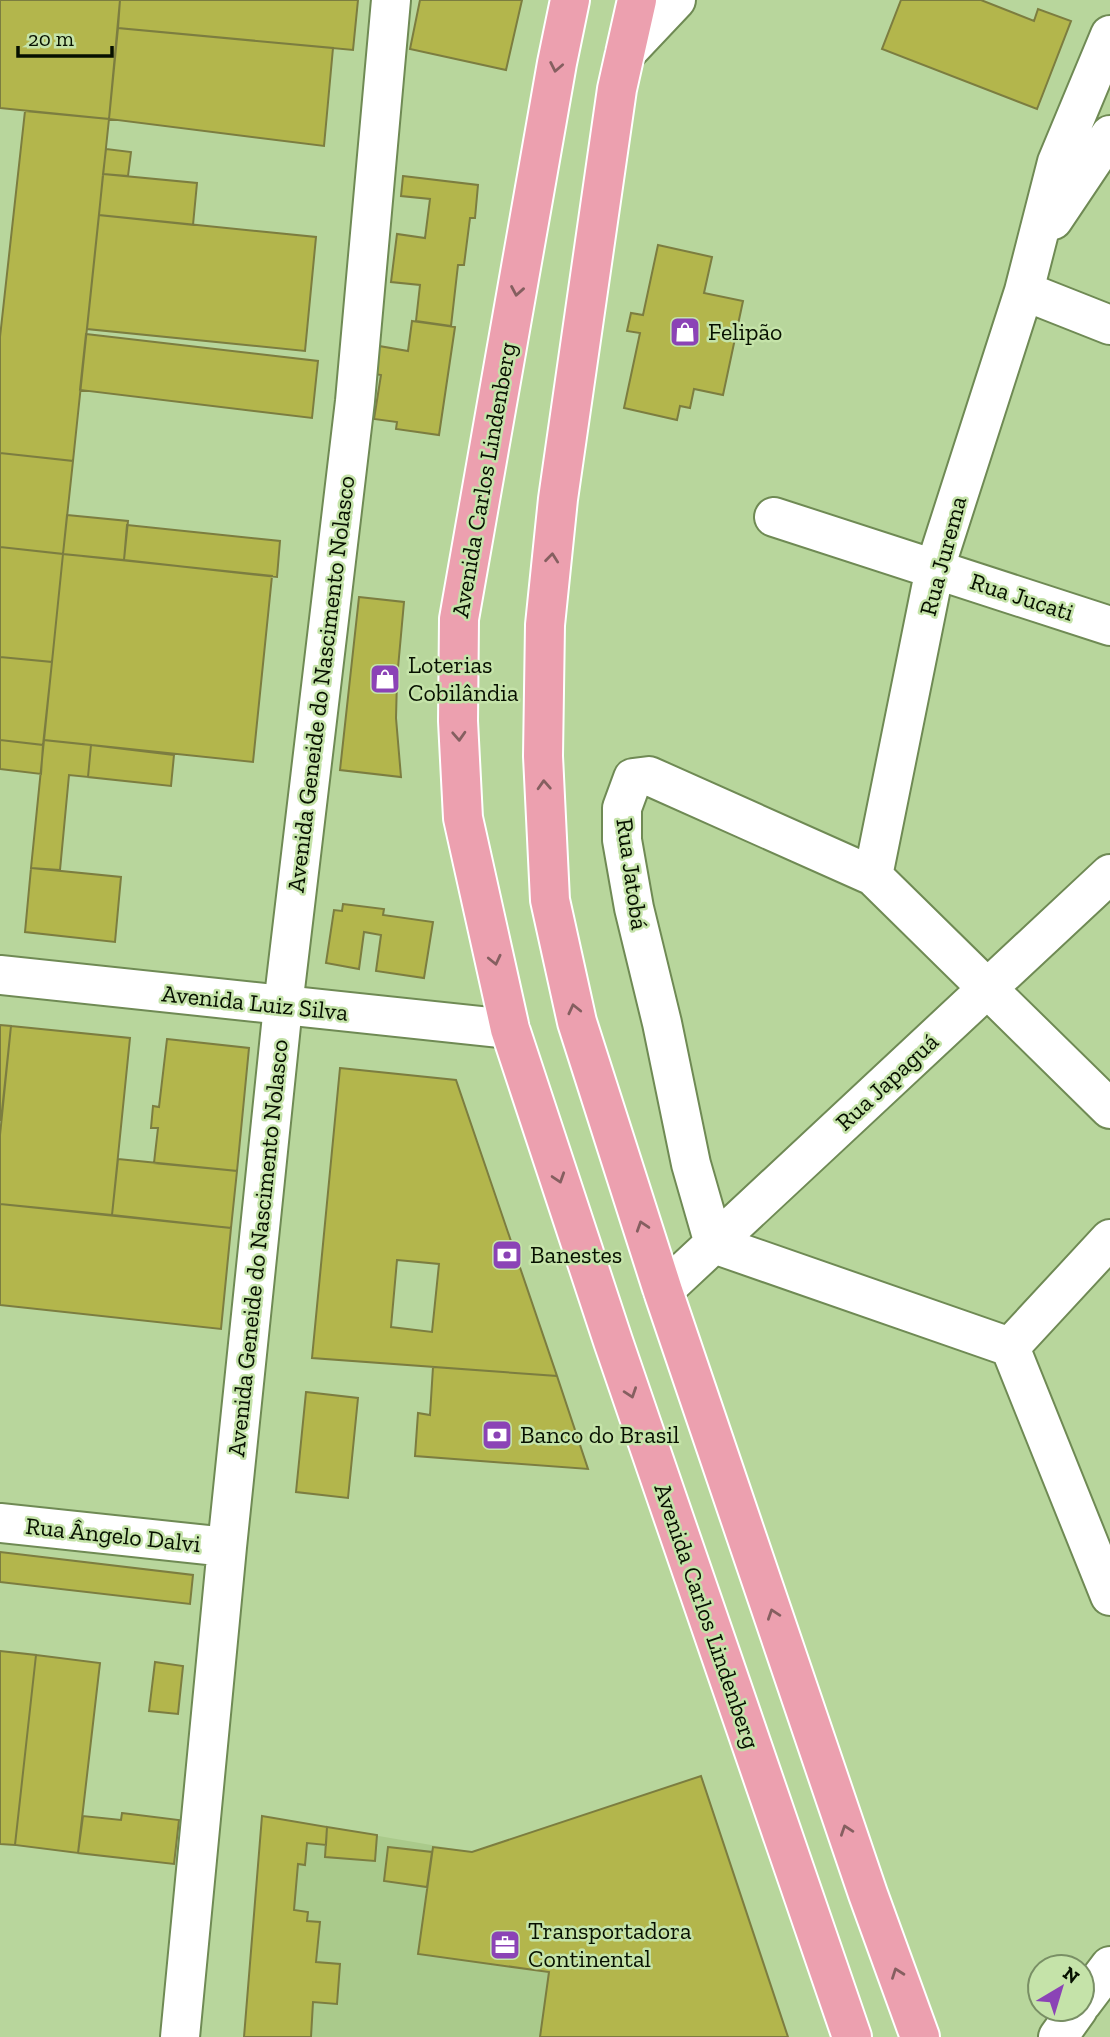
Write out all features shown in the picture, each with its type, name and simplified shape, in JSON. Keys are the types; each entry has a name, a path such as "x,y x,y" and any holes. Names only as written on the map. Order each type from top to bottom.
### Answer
{"main road":[{"name":"Avenida Carlos Lindenberg","path":"570,0 458,619 458,721 463,818 510,1030 618,1355 852,2037"},
{"path":"637,0 617,89 558,499 545,625 543,756 550,900 577,1022 663,1291 868,1895 920,2037"}],"street":[{"name":"Avenida Geneide do Nascimento Nolasco","path":"180,2037 283,1006 355,401 391,0"},
{"path":"625,54 676,0"},
{"name":"Rua Jurema","path":"873,876 935,569 1024,291 1058,162 1110,35"},
{"name":"Rua Jurema","path":"1038,242 1110,135"},
{"path":"1024,291 1110,325"},
{"name":"Rua Jucati","path":"775,517 1110,626"},
{"name":"Rua Jatobá","path":"714,1244 691,1164 622,840 622,808 633,778 649,776 873,876 1110,1109"},
{"name":"Rua Japaguá","path":"663,1291 1110,874"},
{"name":"Avenida Luiz Silva","path":"0,975 510,1030"},
{"path":"1010,1347 1110,1240"},
{"path":"714,1244 1010,1347 1110,1596"},
{"name":"Rua Ângelo Dalvi","path":"0,1523 227,1548"},
{"path":"1096,1984 1110,1966"}],"shaded area":[{"name":"Transportadora Continental","path":"701,1776 788,2037 244,2037 262,1816 472,1852"}],"building":[{"path":"0,0 120,0 109,119 0,108"},
{"path":"120,0 358,0 353,50 118,28"},
{"path":"420,0 522,0 506,70 410,49"},
{"path":"901,0 981,0 1034,21 1038,9 1071,21 1037,109 882,49"},
{"path":"118,28 333,48 324,146 109,119"},
{"path":"25,111 109,119 73,461 0,453 0,337"},
{"path":"106,149 131,152 128,176 103,174"},
{"path":"103,174 197,183 193,225 99,215"},
{"path":"403,176 478,185 475,218 470,218 464,265 458,265 451,326 416,321 420,285 391,282 397,234 425,238 430,199 401,196"},
{"path":"99,215 316,237 305,351 87,329"},
{"name":"Felipão","path":"658,245 712,257 704,293 743,301 723,395 694,389 690,408 680,406 677,420 624,408 640,333 627,331 631,313 643,315"},
{"path":"412,321 455,327 439,435 396,429 397,422 374,419 381,375 375,374 379,346 408,351"},
{"path":"86,334 318,361 312,418 80,390"},
{"path":"0,453 73,461 63,554 0,547"},
{"path":"67,515 128,521 124,560 63,554"},
{"path":"127,525 280,541 277,577 124,560"},
{"path":"0,547 63,554 52,662 0,657"},
{"path":"63,554 272,576 253,762 44,740"},
{"path":"359,597 404,602 396,718 401,777 340,770"},
{"path":"0,657 52,662 43,745 0,740"},
{"path":"0,740 43,745 41,774 0,769"},
{"path":"44,740 91,745 88,777 69,775 60,870 31,868"},
{"path":"91,745 174,755 171,786 88,777"},
{"path":"31,868 121,877 115,942 25,932"},
{"path":"343,904 384,909 383,915 433,922 424,978 376,971 381,935 364,932 359,969 326,963 334,910 342,911"},
{"path":"0,1025 11,1026 1,1120 0,1120"},
{"path":"11,1026 130,1038 112,1215 0,1204 0,1135"},
{"path":"167,1039 249,1048 237,1171 154,1163 158,1128 151,1128 153,1106 159,1107"},
{"path":"340,1068 456,1080 557,1376 312,1358","holes":["397,1260 439,1264 432,1332 391,1327"]},
{"path":"118,1159 237,1171 231,1228 112,1215"},
{"path":"0,1204 231,1228 221,1329 0,1305"},
{"name":"Banco do Brasil","path":"433,1367 557,1376 588,1469 415,1456 418,1413 430,1415"},
{"path":"306,1392 358,1398 348,1498 296,1492"},
{"path":"0,1552 193,1575 190,1604 0,1582"},
{"path":"0,1651 36,1655 15,1845 0,1844"},
{"path":"36,1655 100,1663 78,1853 15,1845"},
{"path":"155,1662 183,1666 178,1714 149,1711"},
{"path":"701,1776 788,2037 540,2037 549,1972 418,1954 433,1847 472,1852"},
{"path":"122,1813 179,1820 174,1864 78,1853 83,1816 121,1820"},
{"path":"262,1816 327,1827 326,1845 307,1843 305,1865 298,1864 294,1910 308,1912 307,1921 320,1922 316,1962 340,1964 337,2004 313,2002 311,2037 244,2037"},
{"path":"327,1827 377,1835 375,1861 325,1857"},
{"path":"388,1847 432,1852 427,1887 384,1881"}],"place":[{"name":"Felipão","path":"685,332"},
{"name":"Loterias Cobilândia","path":"385,679"},
{"name":"Banestes","path":"507,1255"},
{"name":"Banco do Brasil","path":"497,1435"},
{"name":"Transportadora Continental","path":"505,1945"}]}
